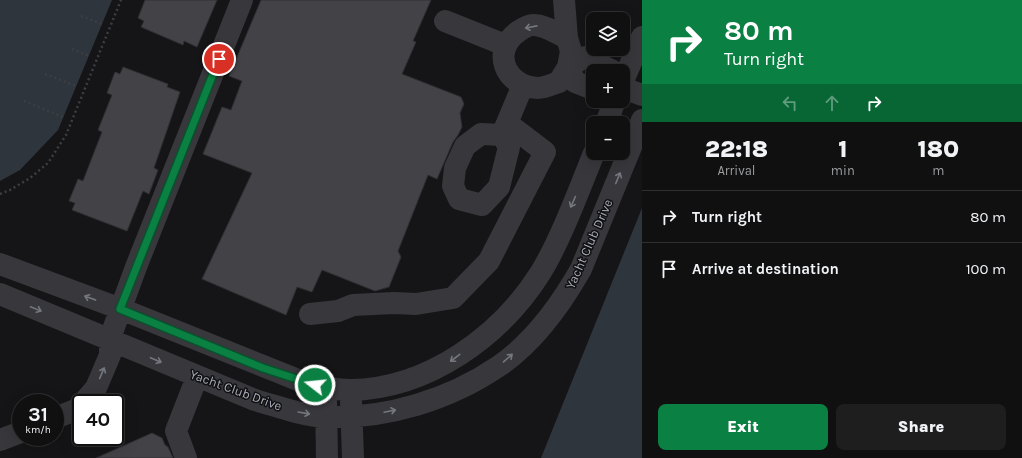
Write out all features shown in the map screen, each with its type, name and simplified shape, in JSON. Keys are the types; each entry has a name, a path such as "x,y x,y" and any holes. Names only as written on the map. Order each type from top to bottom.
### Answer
{"street":[{"path":"91,394 96,388 107,363 110,355 110,338 120,309 242,0"},
{"path":"564,0 567,38 571,51 568,67 559,82 539,88 523,85 512,80 507,71 504,58 505,45 511,37 531,25 543,26 567,38"},
{"path":"445,21 505,45"},
{"path":"630,65 642,37"},
{"path":"568,67 585,57 599,64"},
{"path":"568,67 575,82 586,86"},
{"path":"310,314 338,311 353,305 394,303 416,304 453,298 489,261 545,152 505,129 523,85"},
{"path":"630,91 642,95"},
{"name":"Yacht Club Drive","path":"1,299 110,338 197,377 255,400 296,411 325,417 380,413 409,406 443,395 499,366 527,342 549,319 568,292 581,269 642,120"},
{"path":"0,264 120,309 263,368 303,382 327,388 350,390 383,386 418,376 449,363 506,317 524,296 541,271 591,160"},
{"path":"186,458 176,431 197,377"},
{"path":"327,388 325,417 327,458"},
{"path":"350,390 353,458"},
{"path":"0,440 12,435"}],"path":[{"path":"0,194 30,178 48,163 66,135 121,0"},
{"path":"81,16 102,24"},
{"path":"72,48 89,56"},
{"path":"45,74 76,86"},
{"path":"24,101 63,117"}],"shaded area":[{"path":"0,0 112,0 58,130 20,170 0,181"},
{"path":"642,208 642,458 541,458"}],"building":[{"path":"145,0 217,0 197,47 184,41 183,45 141,27 144,21 138,18"},
{"path":"261,0 431,0 413,41 416,42 402,74 461,97 464,104 460,113 462,127 453,142 437,179 428,175 398,251 401,257 389,287 375,291 322,270 312,292 297,287 286,315 202,279 252,173 203,154 222,107 231,110 242,81 229,76"},
{"path":"123,67 168,84 167,87 180,92 154,168 158,170 149,194 143,191 127,231 72,210 75,203 69,201 78,179 83,181 102,132 98,130 112,95 107,93 115,72 120,74"},
{"path":"152,433 162,438 173,458 96,458"}],"route":[{"path":"219,59 120,309 263,368 315,385"}]}
